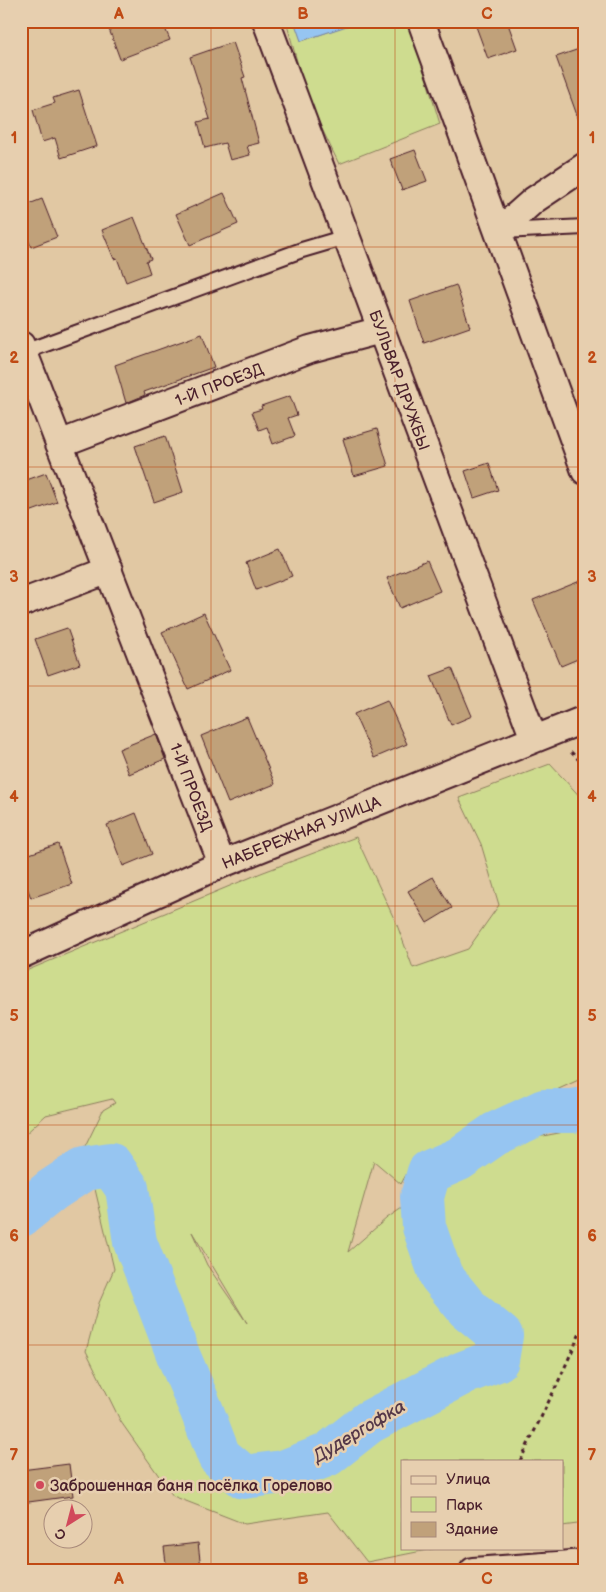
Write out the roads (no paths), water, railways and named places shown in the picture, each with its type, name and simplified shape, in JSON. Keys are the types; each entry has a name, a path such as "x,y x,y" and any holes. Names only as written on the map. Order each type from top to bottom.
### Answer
{"street":[{"name":"БУЛЬВАР ДРУЖБЫ","path":"266,21 534,739"},
{"path":"422,21 585,471"},
{"path":"499,231 534,200 585,166"},
{"name":"1-Й ПРОЕЗД","path":"59,444 310,349 381,330"},
{"name":"1-Й ПРОЕЗД","path":"23,348 222,864"},
{"path":"21,603 109,570"},
{"name":"НАБЕРЕЖНАЯ УЛИЦА","path":"21,955 222,864 585,720"},
{"path":"473,1571 585,1563"}],"lane":[{"path":"499,231 585,227"},
{"path":"23,348 302,250 346,237"}],"water":[{"path":"294,21 359,21 359,22 301,41"}],"waterway":[{"name":"Дудергофка","path":"21,1215 52,1190 84,1169 111,1165 127,1188 135,1242 219,1456 244,1477 283,1472 327,1455 369,1422 463,1373 497,1360 501,1336 467,1308 441,1276 424,1227 422,1197 429,1172 459,1159 495,1134 544,1111 585,1109"}],"place":[{"name":"Заброшенная баня посёлка Горелово","path":"40,1485"}]}
